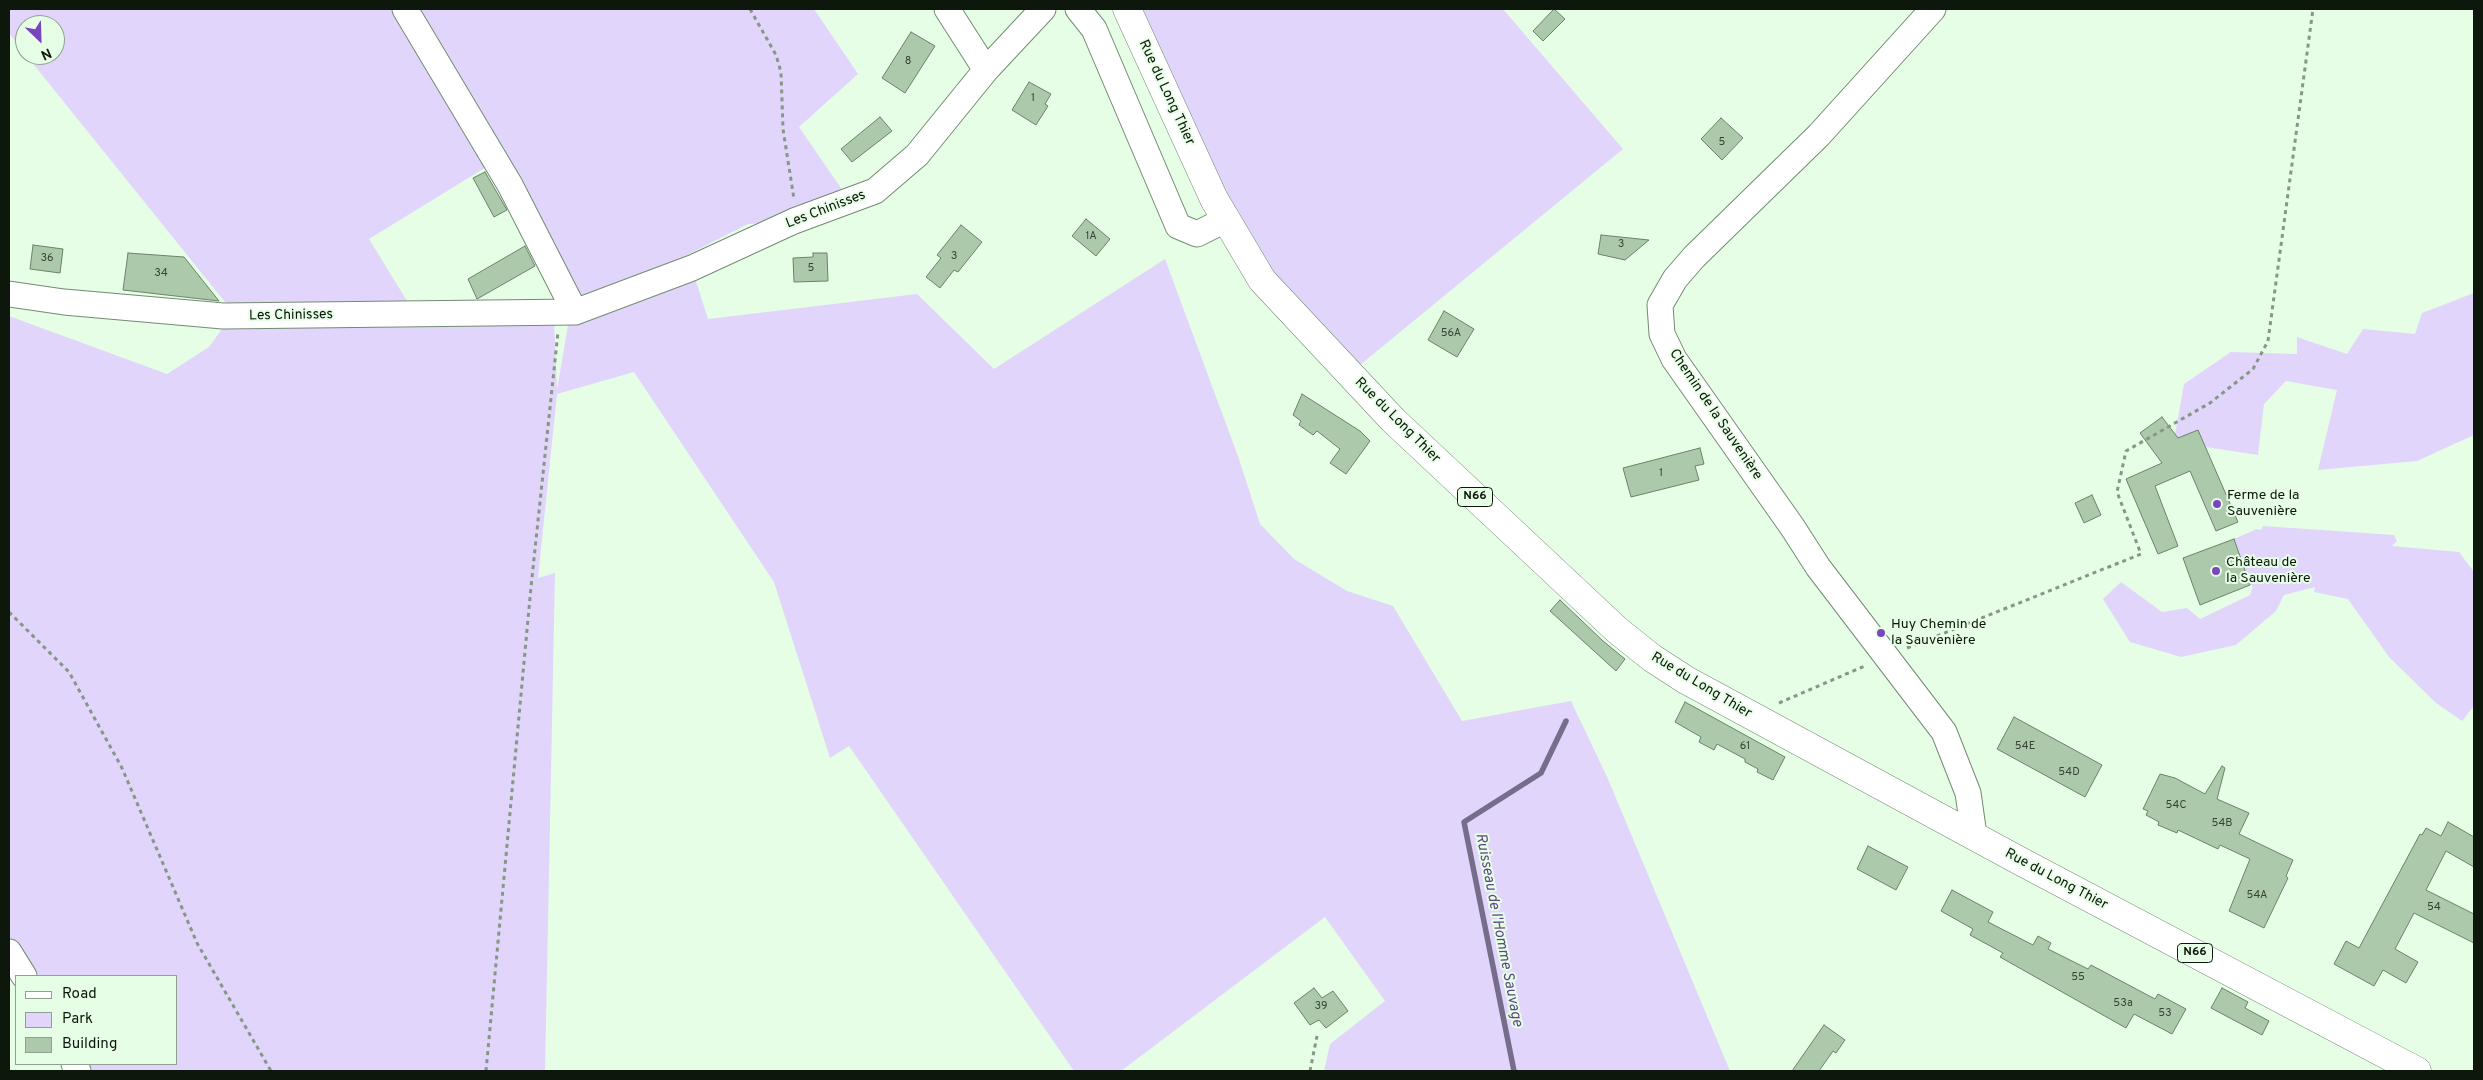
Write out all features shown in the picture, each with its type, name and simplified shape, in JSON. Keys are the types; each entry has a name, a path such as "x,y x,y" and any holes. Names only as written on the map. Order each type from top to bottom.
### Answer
{"main road":[{"name":"Rue du Long Thier","path":"1127,9 1225,220 1262,280 1393,420 1617,630 1652,658 1686,680 1751,716 2417,1071"}],"street":[{"path":"405,9 510,185 568,312"},
{"path":"947,9 986,70"},
{"name":"Les Chinisses","path":"9,294 64,302 223,316 568,312 692,268 794,221 875,191 917,155 986,70 1042,9"},
{"path":"1078,9 1094,30 1178,226 1197,234 1225,220"},
{"name":"Chemin de la Sauvenière","path":"1933,9 1819,135 1694,258 1675,280 1660,305 1662,334 1674,359 1793,528 1818,567 1944,732 1968,793 1974,835"},
{"path":"9,952 23,975"}],"path":[{"path":"750,9 776,54 781,72 783,129 791,171 794,221"},
{"path":"1751,716 1885,657 2141,554 2117,492 2126,451 2210,403 2253,369 2268,340 2313,9"},
{"path":"486,1071 531,587 568,312"},
{"path":"9,612 69,672 122,768 197,942 271,1071"},
{"path":"1310,1071 1317,1036"}],"green space":[{"path":"9,9 814,9 858,74 799,127 845,194 776,222 748,224 575,312 496,161 369,239 412,309 229,307 34,65 65,65 65,15 15,15 15,41 9,33"},
{"path":"1127,9 1503,9 1623,149 1349,374 1262,280"},
{"path":"1165,259 1239,459 1260,524 1294,559 1347,591 1393,606 1462,721 1571,701 1608,779 1730,1071 1324,1071 1330,1044 1385,1001 1325,917 1121,1071 1074,1071 849,746 830,758 774,582 634,372 557,394 538,578 555,573 545,1071 68,1071 65,1065 178,1065 178,975 22,975 9,949 9,316 167,374 209,347 226,323 554,319 557,390 569,319 692,269 708,319 917,294 994,369"},
{"path":"2474,293 2474,435 2417,461 2318,470 2337,390 2286,381 2264,404 2258,455 2206,447 2198,430 2174,440 2184,384 2231,352 2297,354 2297,337 2347,354 2363,329 2415,334 2422,313"},
{"path":"2263,526 2394,535 2397,541 2392,546 2459,552 2474,572 2474,706 2462,721 2436,703 2389,657 2348,599 2314,592 2315,587 2284,595 2276,611 2236,645 2181,657 2130,642 2103,599 2121,582 2162,612 2187,608 2200,619 2250,595 2253,586 2250,585 2234,539 2257,529 2261,530"}],"building":[{"path":"1554,9 1565,19 1543,41 1533,31"},
{"path":"911,32 935,46 905,93 882,78"},
{"path":"1029,82 1051,94 1045,104 1048,106 1036,125 1012,110"},
{"path":"880,117 892,131 852,162 841,149"},
{"path":"1721,118 1743,138 1722,160 1701,139"},
{"path":"485,172 507,210 494,217 473,178"},
{"path":"1086,219 1110,239 1096,256 1072,236"},
{"path":"961,225 982,242 958,272 954,270 940,288 926,277 941,258 937,255"},
{"path":"1601,235 1649,240 1625,260 1598,254"},
{"path":"33,245 63,249 60,273 30,269"},
{"path":"525,246 535,266 477,299 468,279"},
{"path":"128,253 184,257 219,301 123,290"},
{"path":"813,253 827,253 828,281 794,282 793,258 813,257"},
{"path":"1444,311 1474,329 1457,357 1428,340"},
{"path":"1302,394 1360,431 1370,441 1346,474 1330,463 1340,449 1317,431 1313,435 1299,425 1301,421 1293,415"},
{"name":"Ferme de la Sauvenière","path":"2162,417 2178,438 2198,430 2238,522 2216,531 2190,471 2155,486 2178,546 2158,554 2126,479 2162,463 2140,433"},
{"path":"1700,448 1704,464 1695,466 1699,480 1631,497 1623,468"},
{"path":"2092,495 2101,515 2084,523 2075,503"},
{"name":"Château de la Sauvenière","path":"2234,539 2250,585 2200,605 2183,558"},
{"path":"1560,600 1625,659 1616,671 1550,611"},
{"path":"1685,702 1785,757 1773,780 1757,772 1758,769 1745,762 1745,759 1717,744 1714,750 1699,742 1701,737 1675,722"},
{"path":"2014,717 2102,765 2085,797 1997,749"},
{"path":"2222,766 2225,768 2217,799 2249,813 2239,834 2293,860 2286,876 2288,878 2264,928 2229,911 2250,859 2220,845 2218,849 2178,830 2177,833 2158,825 2159,822 2146,815 2148,811 2143,809 2160,774 2175,778 2205,794"},
{"path":"2448,822 2474,837 2474,867 2446,851 2426,890 2474,914 2474,943 2414,913 2395,949 2418,962 2406,983 2383,970 2374,986 2334,964 2346,941 2359,948 2420,834 2422,835 2426,828 2441,836"},
{"path":"1868,846 1908,867 1896,890 1857,869"},
{"path":"1952,890 1993,912 1988,922 2033,945 2038,936 2051,943 2048,949 2088,969 2091,965 2155,999 2158,994 2186,1009 2172,1034 2134,1014 2126,1028 2000,957 2003,953 1970,935 1973,929 1941,911"},
{"path":"1314,988 1322,998 1333,991 1348,1011 1326,1028 1319,1020 1310,1025 1294,1003"},
{"path":"2222,988 2248,1002 2245,1008 2269,1021 2262,1035 2211,1008"},
{"path":"1824,1025 1845,1040 1836,1053 1833,1051 1819,1071 1792,1071"}],"waterway":[{"name":"Ruisseau de l'Homme Sauvage","path":"1514,1071 1464,822 1541,773 1566,721"}],"place":[{"name":"Ferme de la Sauvenière","path":"2217,504"},
{"name":"Château de la Sauvenière","path":"2216,571"},
{"name":"Huy Chemin de la Sauvenière","path":"1881,633"}]}
